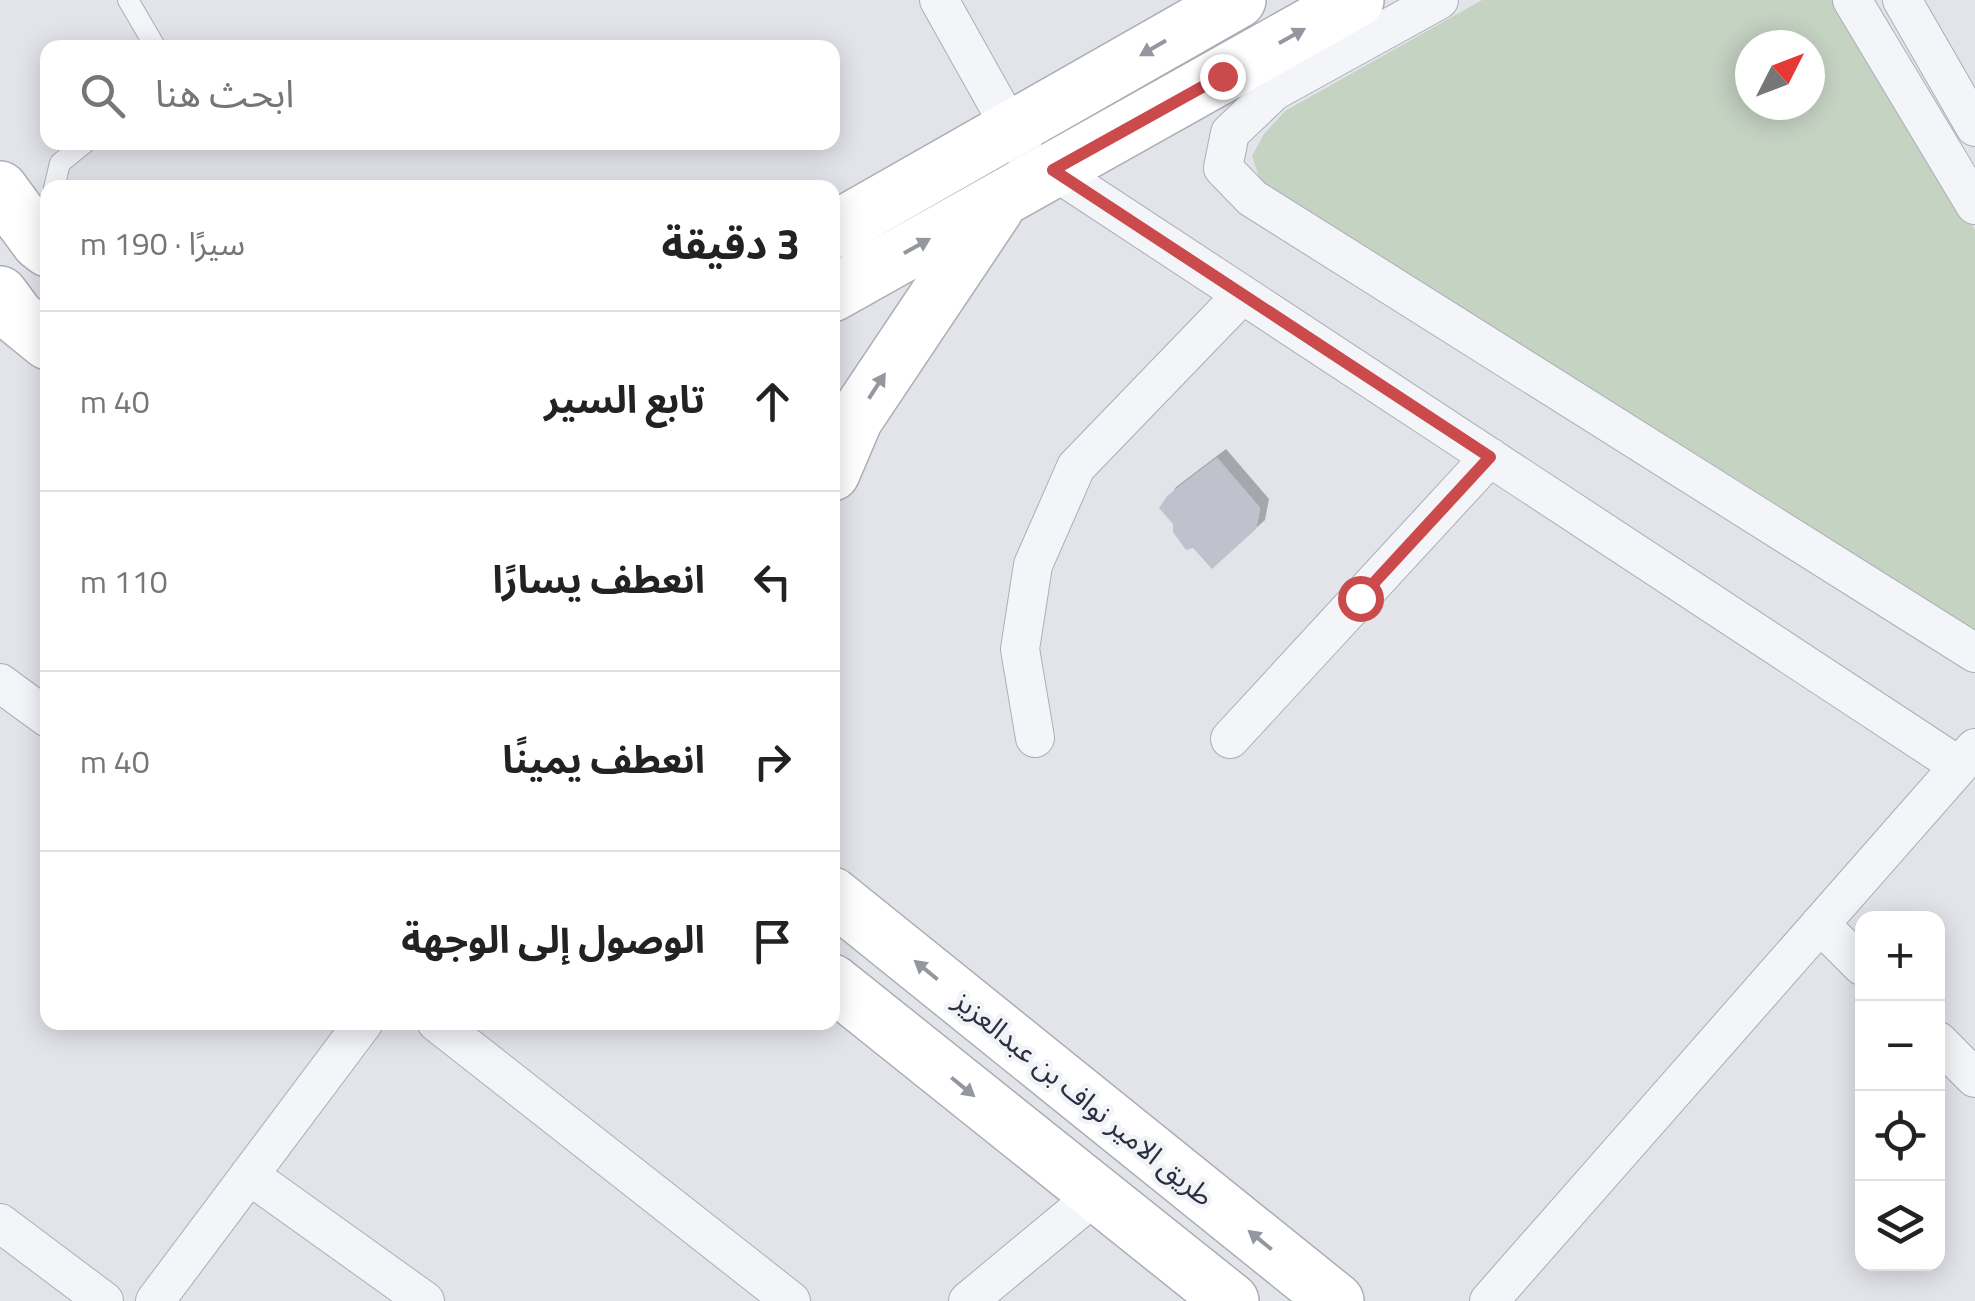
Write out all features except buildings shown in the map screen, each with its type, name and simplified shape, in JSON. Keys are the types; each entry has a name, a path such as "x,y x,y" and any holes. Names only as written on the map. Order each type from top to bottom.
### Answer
{"street":[{"path":"938,0 1012,129 1031,182 1242,295 1490,457 1967,757 1489,1301"},
{"path":"840,226 1238,0"},
{"path":"840,289 1356,0"},
{"path":"1438,0 1274,91 1230,134 1224,168 1252,198 1975,653"},
{"path":"1852,0 1975,205"},
{"path":"1902,0 1975,127"},
{"path":"840,454 855,419 1031,182"},
{"path":"0,189 40,229"},
{"path":"0,294 17,317 40,336"},
{"path":"1035,738 1020,649 1033,564 1076,467 1242,295"},
{"path":"1230,739 1490,457"},
{"path":"0,683 40,712"},
{"name":"طريق الامير نواف بن عبدالعزيز","path":"840,893 1336,1301"},
{"path":"1820,924 1855,959"},
{"path":"840,988 1231,1301"},
{"path":"156,1301 358,1030"},
{"path":"446,1030 791,1301"},
{"path":"1945,1048 1975,1078"},
{"path":"249,1175 425,1301"},
{"path":"968,1301 1098,1194"},
{"path":"0,1223 104,1301"}],"lane":[{"path":"128,0 151,40"},
{"path":"56,180 60,163 76,150"}],"green space":[{"path":"1482,0 1837,0 1975,230 1975,636 1279,194 1260,180 1252,156 1264,134 1285,111"}],"route":[{"path":"1222,76 1053,170 1490,457 1360,598"}]}
